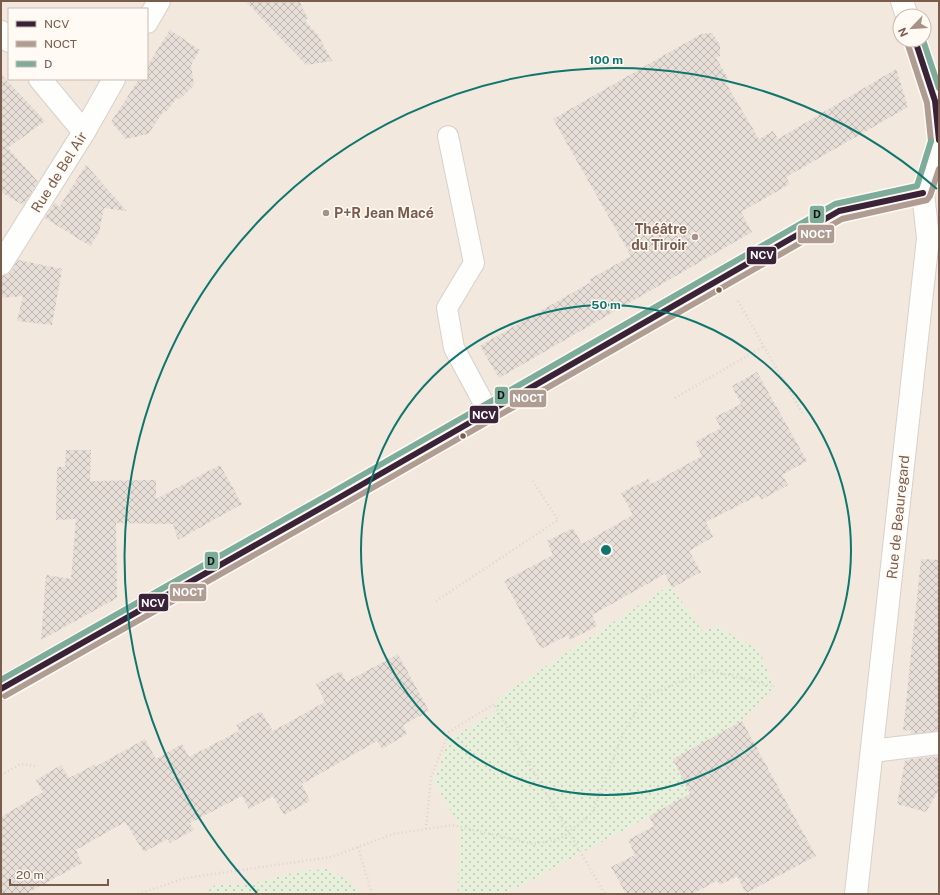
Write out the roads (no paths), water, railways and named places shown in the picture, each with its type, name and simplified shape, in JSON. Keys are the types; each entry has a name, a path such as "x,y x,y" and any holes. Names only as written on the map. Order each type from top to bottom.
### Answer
{"street":[{"path":"148,20 159,1"},
{"path":"1,32 8,40"},
{"path":"918,48 935,101 939,140"},
{"path":"41,80 84,132"},
{"name":"Rue de Bel Air","path":"1,264 84,132 113,80"},
{"name":"Rue de Beauregard","path":"856,894 928,238 923,193 939,143"},
{"path":"1,689 321,508 839,211 923,193"},
{"path":"872,752 939,743"}],"lane":[{"path":"448,136 474,263 447,308 454,348 488,412"}],"place":[{"name":"P+R Jean Macé","path":"326,213"},
{"name":"Théâtre du Tiroir","path":"695,237"}]}
